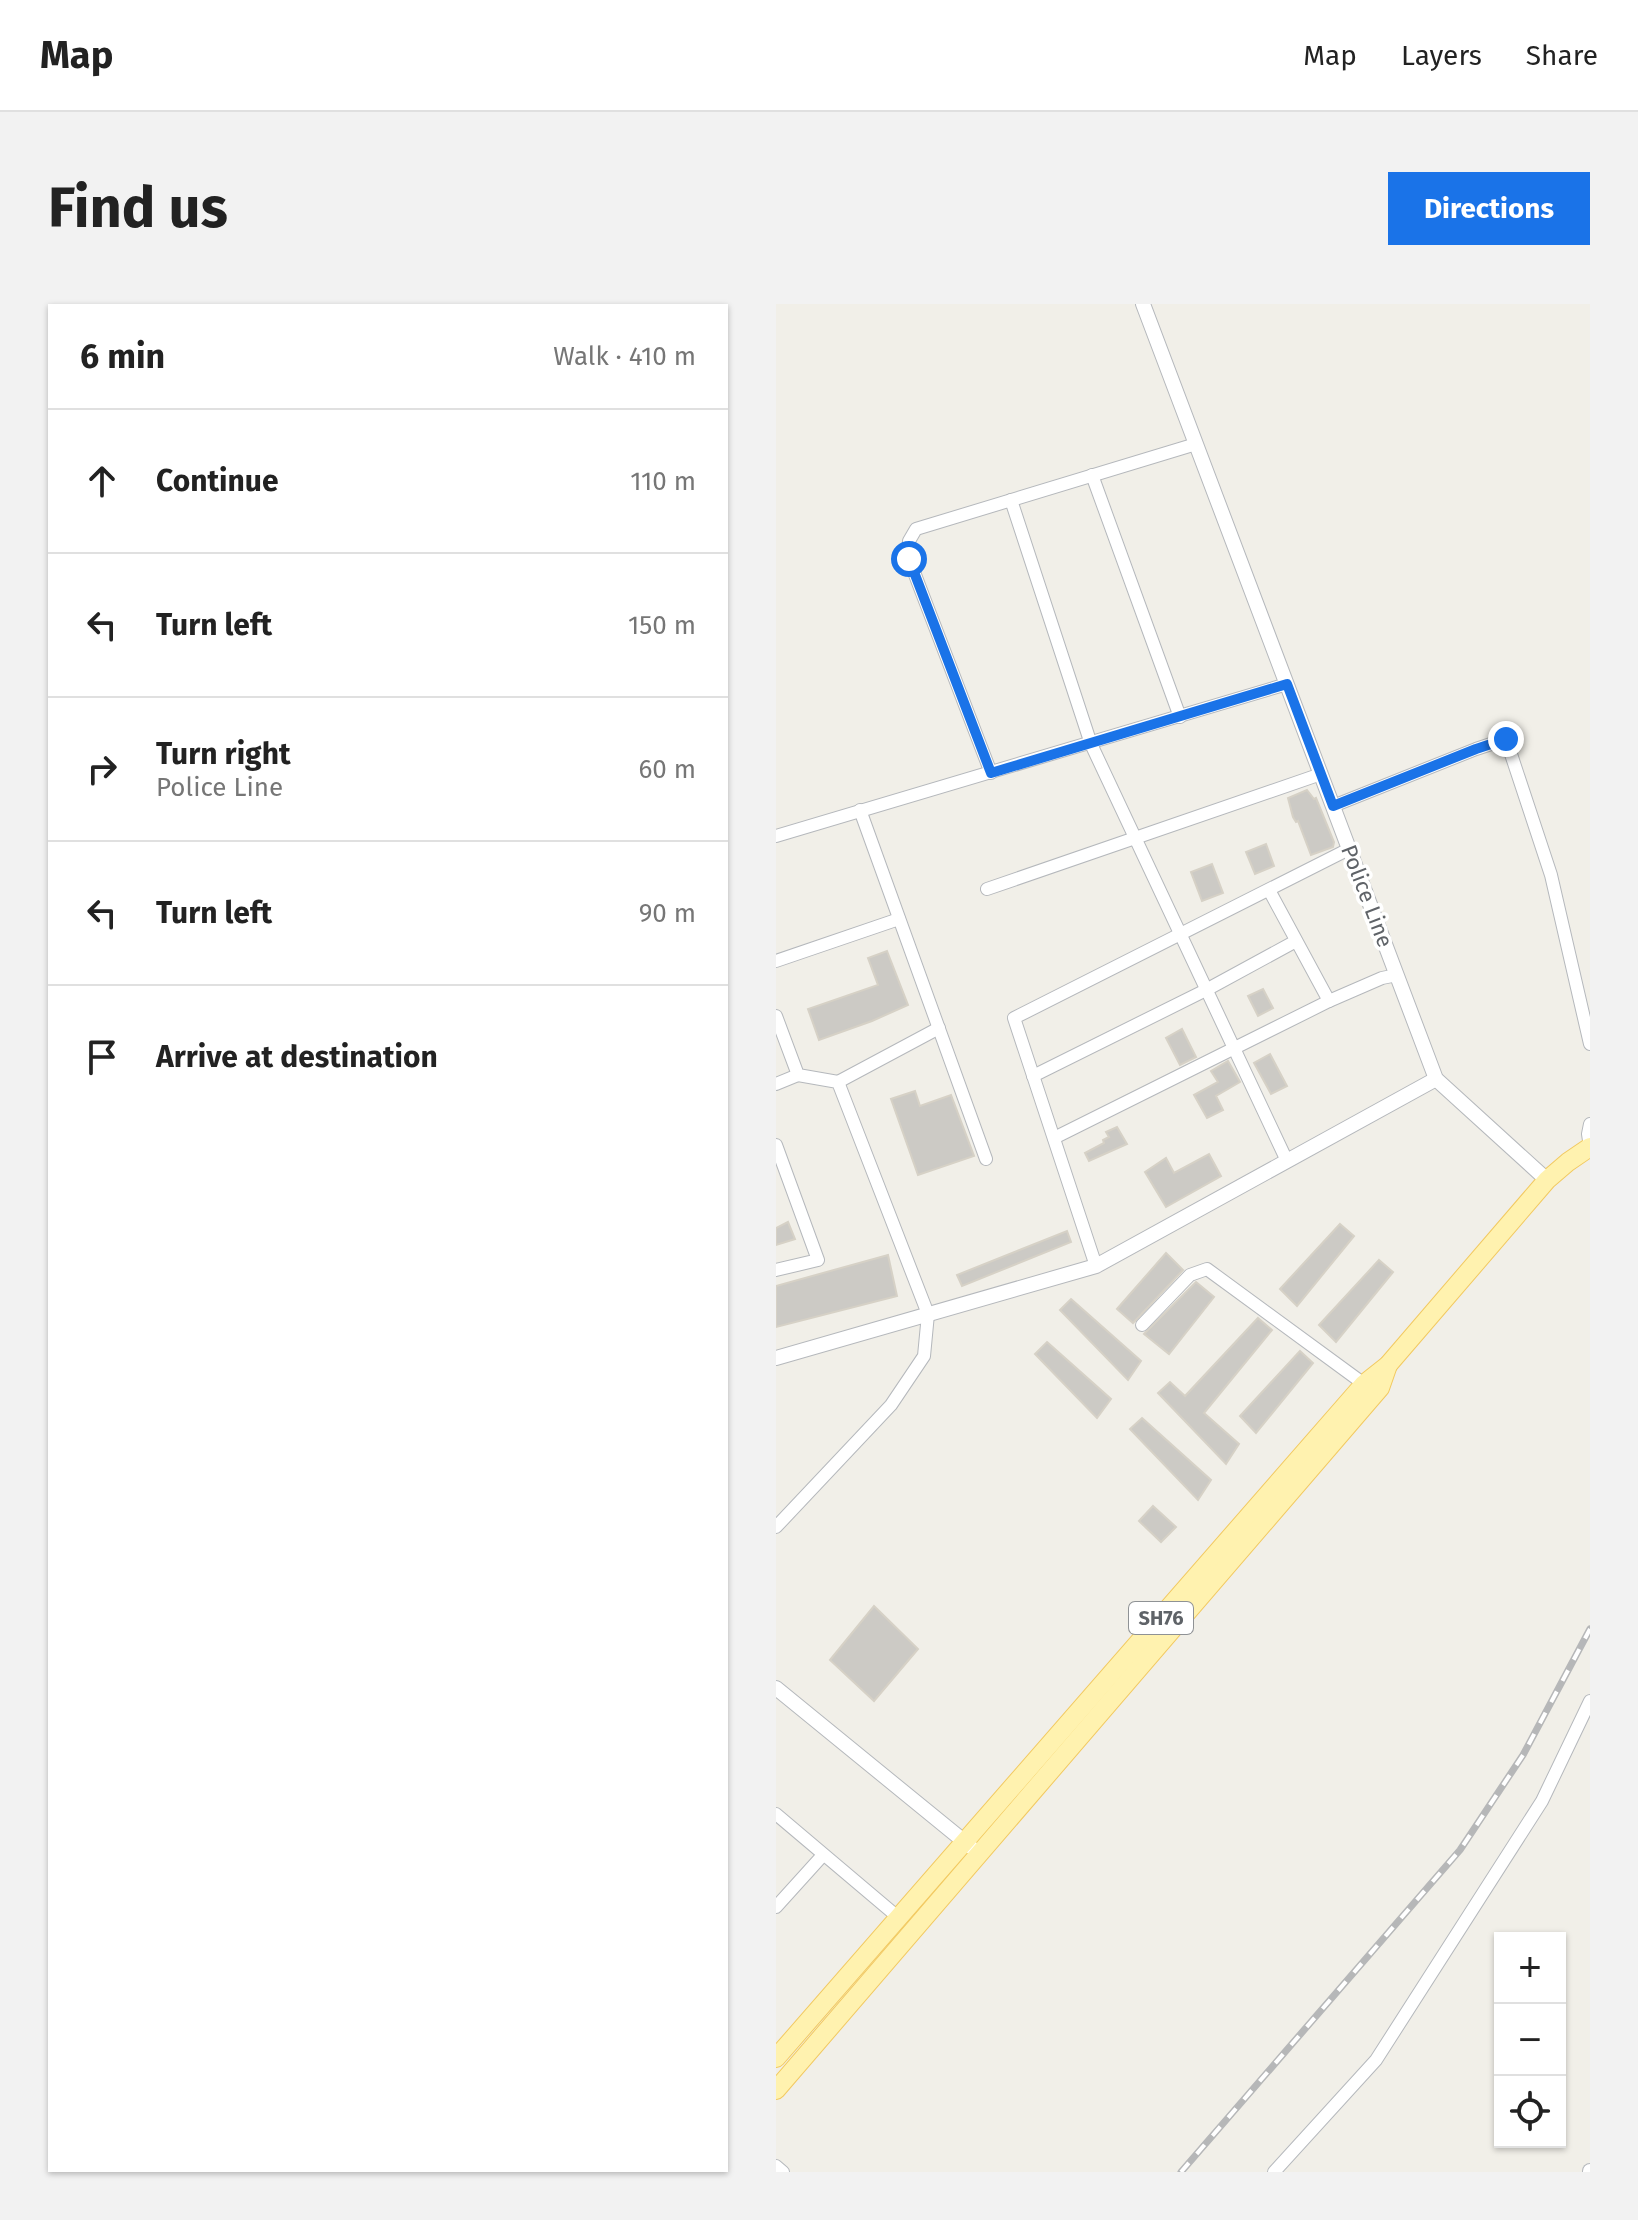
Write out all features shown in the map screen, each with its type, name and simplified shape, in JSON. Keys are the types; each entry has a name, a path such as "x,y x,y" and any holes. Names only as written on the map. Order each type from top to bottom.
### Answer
{"main road":[{"name":"SH76","path":"776,2058 1364,1384 1388,1365 1547,1180 1590,1147"},
{"name":"SH76","path":"776,2090 1380,1388 1388,1365"}],"street":[{"name":"Police Line","path":"1143,304 1436,1079 1547,1180"},
{"path":"991,773 909,559 909,541 916,529 1196,444"},
{"path":"1092,475 1180,717"},
{"path":"1011,500 1091,744 1287,1161"},
{"path":"776,836 1287,684"},
{"path":"1333,806 1506,739 1551,875 1590,1044"},
{"path":"987,889 1321,774"},
{"path":"860,810 986,1159"},
{"path":"1096,1266 1014,1018 1349,849"},
{"path":"1269,890 1329,1001"},
{"path":"776,961 899,919"},
{"path":"1033,1076 1206,990 1296,941"},
{"path":"1054,1138 1329,1001 1382,978 1397,975"},
{"path":"776,1016 798,1075"},
{"path":"776,1084 798,1075 838,1082 939,1028"},
{"path":"776,1358 1096,1266 1436,1079"},
{"path":"776,1527 891,1405 924,1356 928,1314 838,1082"},
{"path":"1590,1124 1590,1147"},
{"path":"776,1145 818,1260 776,1270"},
{"path":"1142,1325 1190,1275 1207,1269 1364,1384"},
{"path":"776,1688 980,1855"},
{"path":"1274,2172 1376,2060 1542,1801 1590,1701"},
{"path":"776,1814 899,1918"},
{"path":"776,1907 823,1855"},
{"path":"776,2166 783,2172"}],"building":[{"path":"1307,790 1316,798 1334,842 1333,847 1311,855 1298,821 1293,817 1288,798"},
{"path":"1266,844 1274,866 1255,874 1246,852"},
{"path":"1212,864 1223,893 1202,901 1191,872"},
{"path":"887,951 908,1005 819,1040 808,1009 878,985 868,958"},
{"path":"1263,989 1273,1008 1258,1016 1248,996"},
{"path":"1182,1029 1196,1057 1180,1065 1166,1038"},
{"path":"1270,1054 1287,1086 1271,1094 1254,1063"},
{"path":"1228,1061 1240,1082 1216,1096 1223,1110 1207,1118 1194,1095 1218,1082 1211,1071"},
{"path":"915,1091 920,1106 951,1095 974,1156 918,1175 891,1099"},
{"path":"1117,1127 1127,1144 1089,1161 1085,1153 1104,1143 1103,1140 1109,1137 1106,1132"},
{"path":"1209,1154 1221,1176 1166,1207 1145,1172 1166,1158 1174,1173"},
{"path":"788,1222 795,1239 776,1245 776,1228"},
{"path":"1340,1224 1354,1236 1297,1306 1280,1289"},
{"path":"1067,1231 1071,1242 962,1286 957,1275"},
{"path":"1166,1253 1183,1270 1133,1323 1117,1309"},
{"path":"888,1255 897,1296 776,1327 776,1286"},
{"path":"1379,1260 1393,1272 1336,1342 1319,1325"},
{"path":"1196,1282 1214,1297 1169,1354 1144,1334"},
{"path":"1071,1299 1141,1361 1128,1380 1060,1310"},
{"path":"1258,1318 1272,1330 1204,1413 1239,1444 1226,1464 1158,1393 1170,1382 1185,1396"},
{"path":"1047,1342 1111,1399 1097,1418 1035,1354"},
{"path":"1300,1351 1313,1363 1256,1433 1240,1416"},
{"path":"1142,1418 1211,1480 1198,1500 1130,1429"},
{"path":"1153,1506 1176,1527 1161,1542 1139,1521"},
{"path":"874,1606 918,1649 874,1701 830,1660"}],"railway":[{"path":"1181,2172 1460,1850 1523,1755 1590,1629"}],"route":[{"path":"909,559 991,773 1287,684 1333,806 1506,739"}]}
